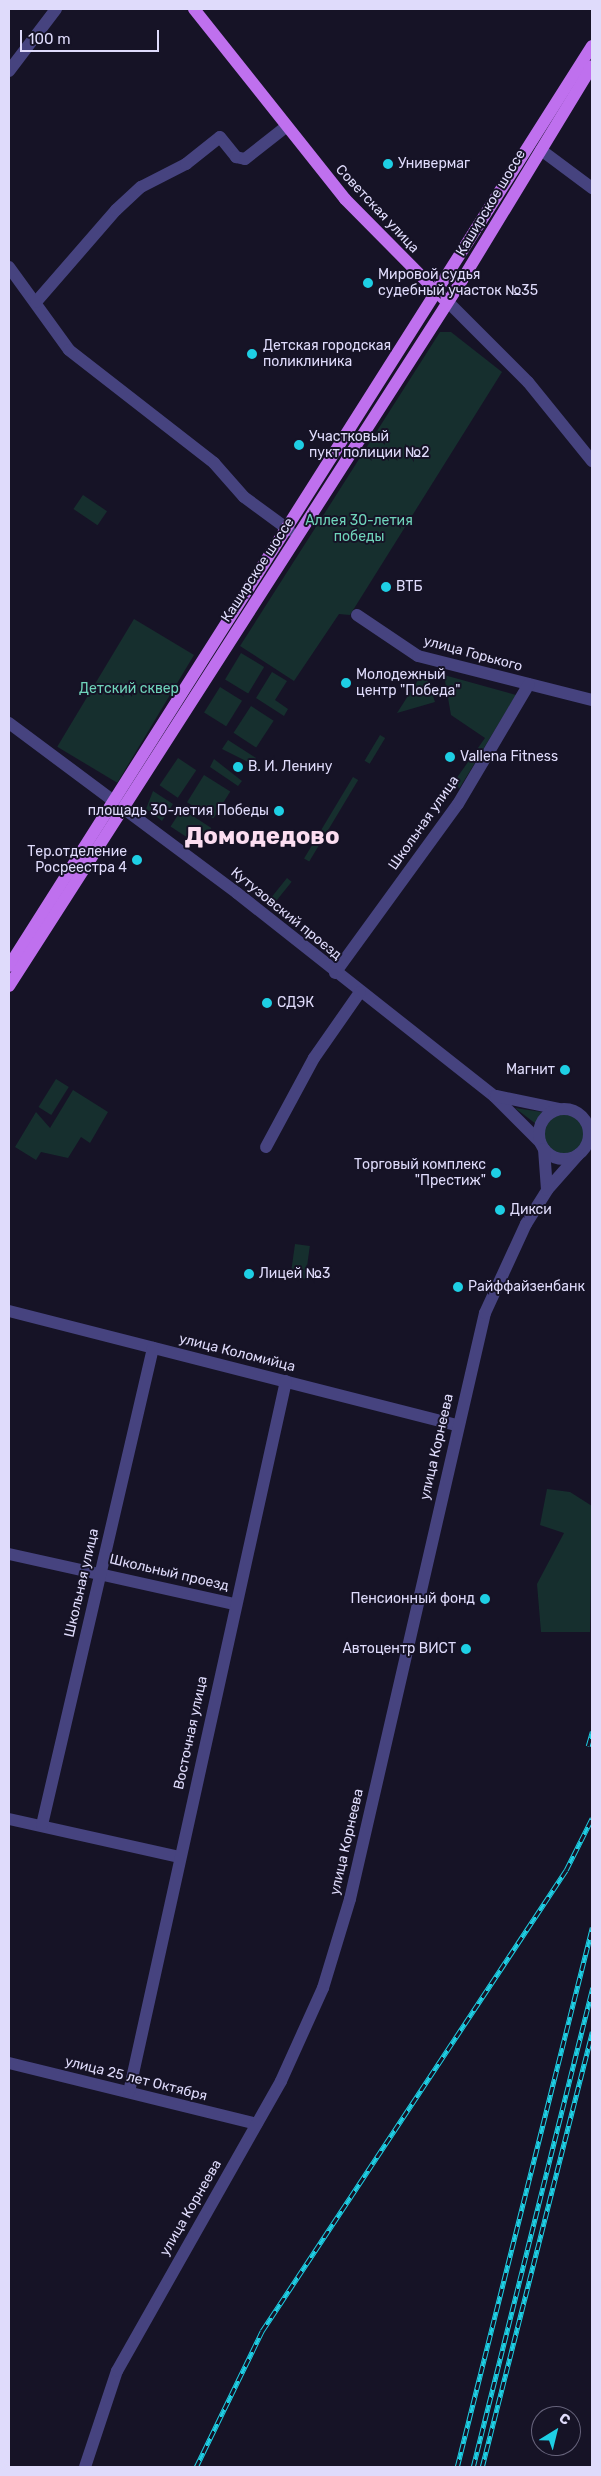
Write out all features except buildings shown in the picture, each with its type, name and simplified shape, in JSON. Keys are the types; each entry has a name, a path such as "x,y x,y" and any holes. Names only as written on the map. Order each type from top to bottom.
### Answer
{"main road":[{"name":"Советская улица","path":"194,9 354,210 448,302"},
{"name":"Каширское шоссе","path":"9,986 116,807 592,46"},
{"name":"Каширское шоссе","path":"9,966 116,807 448,302 592,66"}],"street":[{"path":"9,71 56,9"},
{"path":"36,302 116,210 141,187 186,164 220,137 236,157 245,159 287,126"},
{"path":"541,150 592,188"},
{"path":"9,267 69,350 214,462 244,497 289,530"},
{"name":"Советская улица","path":"448,302 528,382 592,461"},
{"name":"улица Горького","path":"357,615 418,656 592,700"},
{"name":"Школьная улица","path":"335,973 463,797 529,684"},
{"name":"Кутузовский проезд","path":"9,724 116,807 237,893 335,973 494,1096 542,1145"},
{"path":"266,1147 314,1058 360,992"},
{"path":"494,1096 578,1113 592,1114"},
{"path":"547,1190 542,1145 542,1121 559,1109"},
{"path":"542,1145 558,1158 578,1155 590,1139 587,1125 578,1113"},
{"name":"улица Корнеева","path":"84,2467 117,2371 257,2124 311,2018 340,1939 457,1425 491,1296 547,1190 578,1155"},
{"name":"улица Коломийца","path":"9,1311 457,1425"},
{"name":"Школьная улица","path":"42,1825 153,1348"},
{"name":"Восточная улица","path":"129,2092 234,1604 286,1381"},
{"name":"Школьный проезд","path":"9,1554 100,1572 234,1604"},
{"path":"9,1819 179,1856"},
{"name":"улица 25 лет Октября","path":"9,2063 257,2124"}],"green space":[{"name":"Аллея 30-летия победы","path":"440,332 451,332 502,372 350,615 339,614 294,681 240,646"},
{"path":"83,495 107,511 98,525 73,509"},
{"name":"Детский сквер","path":"134,619 194,655 117,783 57,747"},
{"path":"241,653 264,667 248,693 225,680"},
{"path":"424,671 435,702 397,713"},
{"path":"272,672 287,681 275,700 288,709 284,716 256,698"},
{"path":"444,675 516,695 459,789 456,779 485,738 451,715"},
{"path":"220,687 242,701 226,726 204,712"},
{"path":"251,706 274,721 256,748 234,733"},
{"path":"380,735 385,738 370,764 365,761"},
{"path":"228,740 256,758 252,764 222,749"},
{"path":"178,758 196,770 178,798 160,785"},
{"path":"214,759 242,781 238,786 210,767"},
{"path":"204,775 230,791 213,819 187,802"},
{"path":"353,777 358,780 309,862 304,858"},
{"path":"153,791 173,804 162,821 146,809"},
{"path":"182,809 211,828 200,846 171,827"},
{"path":"287,878 292,882 276,901 271,897"},
{"path":"56,1079 69,1087 51,1115 39,1107"},
{"path":"73,1090 108,1112 90,1143 81,1137 68,1158 41,1152 36,1160 15,1147 36,1112 50,1128"},
{"path":"515,1108 542,1112 536,1124"},
{"path":"568,1114 575,1117 581,1123 584,1134 583,1142 575,1151 568,1154 560,1154 553,1151 545,1142 544,1130 547,1123 556,1115"},
{"path":"295,1244 310,1246 305,1279 290,1277"},
{"path":"547,1489 570,1492 592,1506 590,1632 541,1632 537,1584 564,1533 540,1525"}],"railway":[{"path":"588,1746 592,1732"},
{"path":"196,2467 262,2331 566,1870 592,1818"},
{"path":"457,2467 592,1928"},
{"path":"473,2467 592,1988"},
{"path":"482,2467 592,2032"}],"place":[{"name":"Универмаг","path":"388,164"},
{"name":"Мировой судья судебный участок №35","path":"368,283"},
{"name":"Детская городская поликлиника","path":"252,354"},
{"name":"Участковый пукт полиции №2","path":"299,445"},
{"name":"ВТБ","path":"386,587"},
{"name":"Молодежный центр \"Победа\"","path":"346,683"},
{"name":"Vallena Fitness","path":"450,757"},
{"name":"В. И. Ленину","path":"238,767"},
{"name":"площадь 30-летия Победы","path":"279,811"},
{"name":"Тер.отделение Росреестра 4","path":"137,860"},
{"name":"СДЭК","path":"267,1003"},
{"name":"Магнит","path":"565,1070"},
{"name":"Торговый комплекс \"Престиж\"","path":"496,1173"},
{"name":"Дикси","path":"500,1210"},
{"name":"Лицей №3","path":"249,1274"},
{"name":"Райффайзенбанк","path":"458,1287"},
{"name":"Пенсионный фонд","path":"485,1599"},
{"name":"Автоцентр ВИСТ","path":"466,1649"}],"district":[{"name":"Домодедово","path":"262,837"}]}
